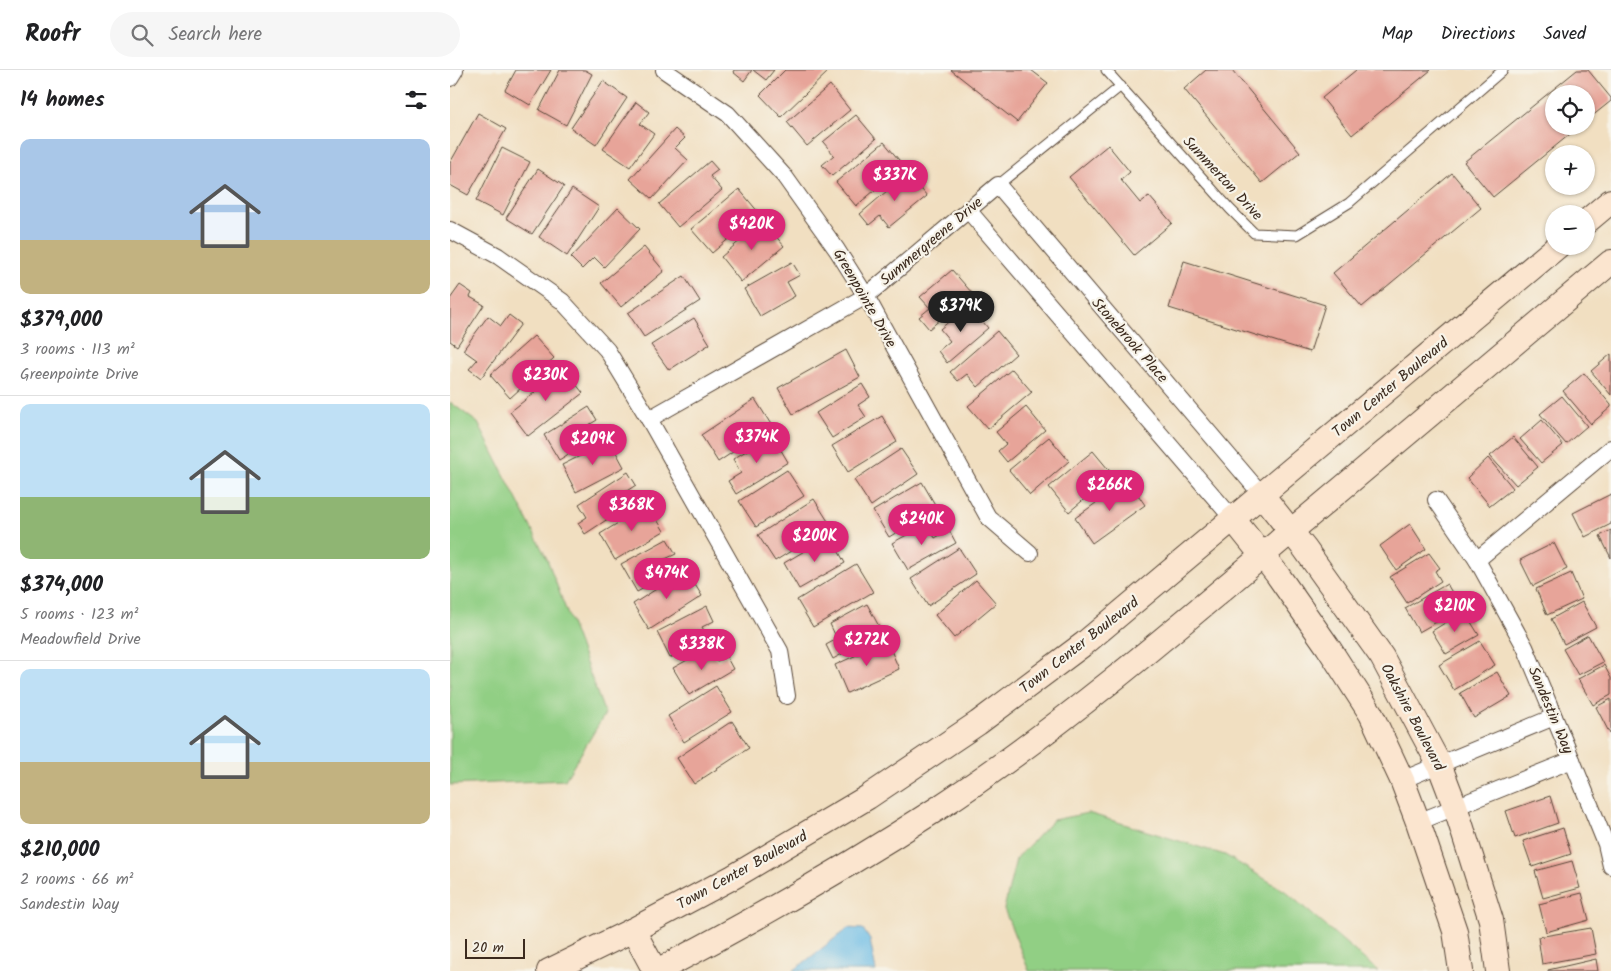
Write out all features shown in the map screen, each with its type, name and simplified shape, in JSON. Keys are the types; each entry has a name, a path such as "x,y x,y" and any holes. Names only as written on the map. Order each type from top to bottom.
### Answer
{"main road":[{"path":"1595,214 1611,201"},
{"name":"Town Center Boulevard","path":"549,971 633,930 733,877 868,797 978,722 1085,643 1547,255"},
{"path":"633,930 656,971 740,928 836,873 938,808 1024,748 1110,682 1611,262"},
{"name":"Oakshire Boulevard","path":"1262,495 1311,556 1382,657 1439,764 1455,806 1491,920 1498,971"},
{"path":"1233,519 1277,574 1328,647 1371,714 1402,780 1418,822 1454,931 1461,971"}],"street":[{"path":"450,78 455,70"},
{"name":"Greenpointe Drive","path":"664,70 728,114 785,177 837,250 866,296 988,517 1030,553"},
{"name":"Summergreene Drive","path":"649,419 866,296 998,185"},
{"name":"Stonebrook Place","path":"998,185 1262,495"},
{"path":"968,210 1233,519"},
{"path":"450,230 498,256 562,301 607,350 649,419 780,651 787,696"},
{"path":"1477,560 1611,448"},
{"name":"Sandestin Way","path":"1436,500 1477,560 1524,647 1606,844 1611,866"},
{"path":"1402,780 1554,717"},
{"path":"1418,822 1572,760"}],"lane":[{"name":"Summerton Drive","path":"1106,70 1230,209 1254,232 1297,235 1349,203 1503,70"},
{"name":"Summergreene Drive","path":"998,185 1121,86"}],"green space":[{"path":"450,402 478,423 547,559 605,714 565,780 450,785"},
{"path":"1088,813 1225,855 1285,891 1378,971 1029,971 1004,909 1016,859 1053,820"}],"water":[{"path":"848,928 863,929 870,940 876,971 793,971"}],"building":[{"path":"516,70 551,70 530,105 505,90"},
{"path":"560,70 585,70 592,74 566,125 539,110"},
{"path":"734,70 752,70 744,81 733,72"},
{"path":"753,70 774,70 766,80"},
{"path":"785,70 830,70 781,117 760,95"},
{"path":"951,70 1031,70 1048,83 1017,122"},
{"path":"1206,70 1232,70 1300,152 1262,183 1184,89"},
{"path":"1356,70 1431,70 1352,135 1322,98"},
{"path":"1577,70 1588,70 1611,98 1611,101 1595,114 1595,85 1559,85"},
{"path":"603,81 627,98 596,145 571,128"},
{"path":"830,85 850,110 807,146 787,122"},
{"path":"1545,96 1545,135 1569,135 1557,145 1545,145 1545,155 1493,197 1464,162"},
{"path":"636,102 649,112 640,124 654,134 630,167 603,149"},
{"path":"478,113 506,129 468,195 450,185 450,163"},
{"path":"856,115 876,139 832,176 822,165 834,155 823,142"},
{"path":"675,129 685,138 675,148 688,160 652,199 630,179"},
{"path":"884,142 904,166 856,206 836,182"},
{"path":"1108,145 1130,172 1121,180 1140,203 1149,196 1172,223 1134,255 1069,177"},
{"path":"502,148 530,162 503,215 476,201"},
{"path":"710,161 718,170 710,176 722,190 678,227 659,204"},
{"path":"538,169 564,186 532,234 506,218"},
{"path":"908,173 927,196 889,227 880,216 869,225 860,214"},
{"path":"1452,173 1481,208 1362,307 1333,273"},
{"path":"572,189 599,207 567,256 539,237"},
{"path":"739,189 759,213 712,253 691,229"},
{"path":"618,208 640,229 604,267 594,257 582,269 571,258"},
{"path":"763,221 784,246 741,282 721,257"},
{"path":"644,247 664,271 621,307 601,283"},
{"path":"1184,261 1325,305 1310,352 1169,308"},
{"path":"792,262 800,275 787,282 795,296 760,316 744,289"},
{"path":"952,270 972,293 929,329 919,317 930,308 920,297"},
{"path":"684,276 700,301 644,337 628,313"},
{"path":"460,285 472,293 470,297 484,305 457,346 450,341 450,299"},
{"path":"969,305 988,328 947,363 938,351 950,341 940,329"},
{"path":"509,315 521,324 481,378 469,369 477,360 463,350 488,316 501,326"},
{"path":"694,318 710,344 669,370 651,345"},
{"path":"997,331 1016,354 978,387 967,374 958,381 950,372"},
{"path":"534,336 554,358 510,398 490,375"},
{"path":"846,350 860,377 793,414 778,388"},
{"path":"1611,354 1611,395 1591,371"},
{"path":"564,369 583,393 528,436 510,412"},
{"path":"1012,369 1032,392 988,429 968,406"},
{"path":"1584,373 1611,405 1591,424 1563,391"},
{"path":"862,384 870,397 858,405 866,417 832,438 816,413"},
{"path":"1562,396 1587,426 1566,444 1540,414"},
{"path":"755,399 772,426 718,462 701,435"},
{"path":"589,407 597,420 584,428 591,440 559,460 544,435"},
{"path":"1026,407 1045,430 1007,462 998,451 1006,444 996,432"},
{"path":"882,416 897,442 848,472 832,446"},
{"path":"1542,420 1563,445 1541,463 1520,439"},
{"path":"772,435 788,462 736,494 728,481 741,473 733,459"},
{"path":"1049,437 1069,461 1030,495 1009,470"},
{"path":"1513,437 1538,467 1516,485 1490,456"},
{"path":"610,441 624,467 576,492 562,465"},
{"path":"901,449 918,474 871,506 854,480"},
{"path":"1093,451 1113,475 1069,512 1049,487"},
{"path":"1488,458 1513,488 1490,506 1467,478"},
{"path":"787,470 804,496 756,527 739,501"},
{"path":"628,472 636,485 622,494 629,505 585,534 578,523 587,517 579,504"},
{"path":"1128,480 1145,505 1092,543 1075,518"},
{"path":"922,482 937,508 889,537 873,511"},
{"path":"1611,494 1611,524 1585,537 1573,513"},
{"path":"814,499 831,526 775,561 758,535"},
{"path":"648,505 664,531 615,560 600,534"},
{"path":"927,524 935,538 949,530 956,543 908,570 892,543"},
{"path":"1410,524 1426,549 1396,570 1380,546"},
{"path":"1611,530 1611,558 1600,536"},
{"path":"830,536 845,563 799,589 784,563"},
{"path":"667,539 676,554 663,560 670,574 637,592 621,564"},
{"path":"1554,543 1567,569 1533,586 1520,560"},
{"path":"959,548 976,574 928,606 911,579"},
{"path":"1429,553 1440,568 1435,571 1441,581 1407,603 1390,577"},
{"path":"856,564 873,592 813,627 797,600"},
{"path":"686,570 702,596 649,630 633,604"},
{"path":"1571,573 1582,599 1547,615 1536,589"},
{"path":"976,580 996,603 954,638 935,615"},
{"path":"1447,584 1461,608 1419,632 1405,608"},
{"path":"1582,602 1596,627 1564,644 1551,619"},
{"path":"867,604 882,632 833,659 826,645 837,639 830,624"},
{"path":"707,606 714,621 702,627 708,638 670,658 657,632"},
{"path":"1464,611 1479,635 1446,654 1432,631"},
{"path":"1588,635 1603,662 1578,675 1563,649"},
{"path":"887,641 899,669 847,693 835,665"},
{"path":"1480,641 1495,665 1454,690 1439,665"},
{"path":"709,648 717,661 726,656 733,669 689,695 673,668"},
{"path":"1604,665 1611,678 1611,695 1593,705 1578,679"},
{"path":"1497,672 1511,696 1474,718 1460,693"},
{"path":"716,686 732,712 684,742 668,716"},
{"path":"1611,699 1611,736 1596,707"},
{"path":"732,721 749,748 694,784 677,758"},
{"path":"1550,796 1558,823 1515,838 1506,811"},
{"path":"1563,828 1571,854 1532,867 1523,841"},
{"path":"1572,861 1580,888 1543,898 1535,871"},
{"path":"1582,893 1589,920 1546,932 1539,904"},
{"path":"1591,928 1596,954 1542,964 1538,937"},
{"path":"1596,959 1598,971 1548,971 1548,970"}]}
